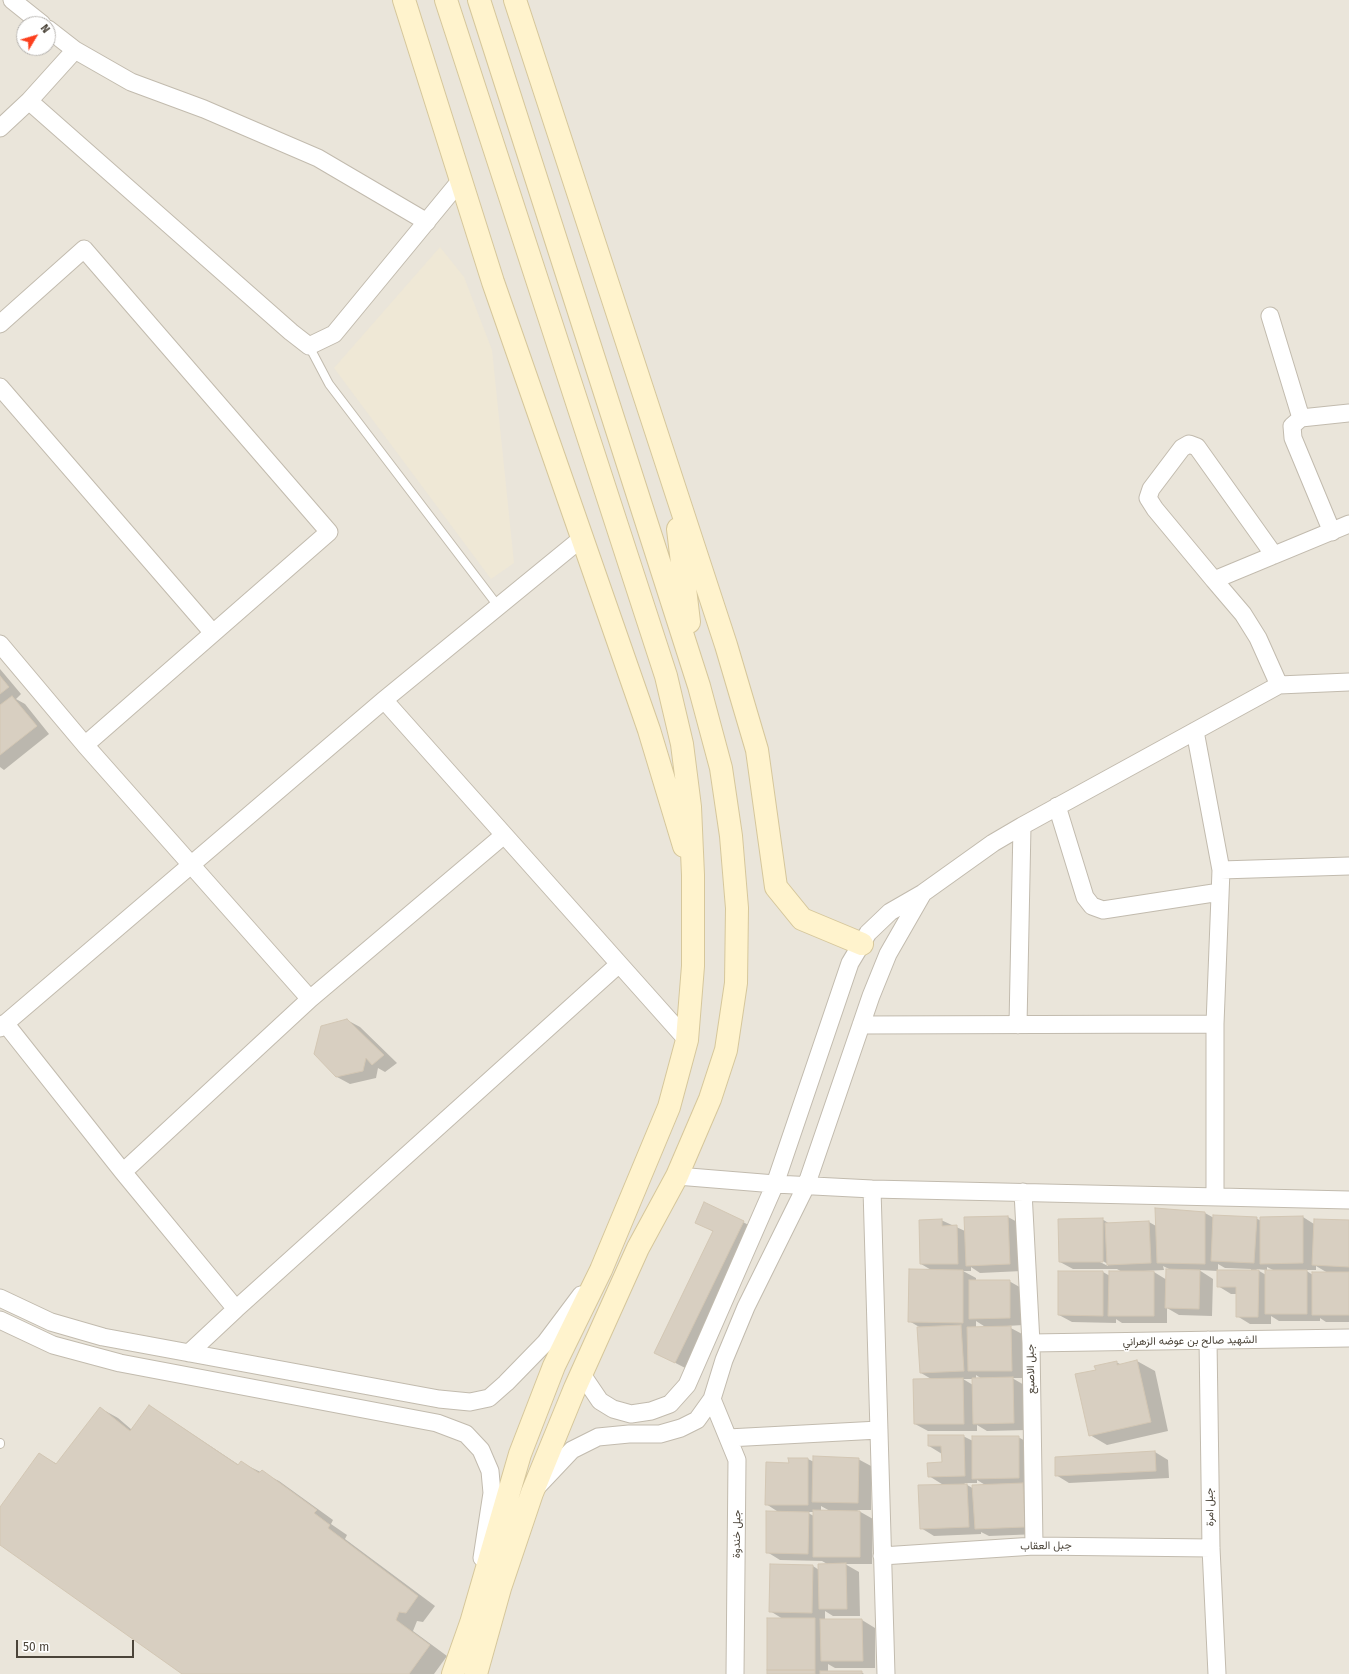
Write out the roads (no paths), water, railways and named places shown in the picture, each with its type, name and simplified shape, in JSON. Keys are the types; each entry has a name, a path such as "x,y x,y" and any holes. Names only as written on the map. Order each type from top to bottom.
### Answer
{"main road":[{"path":"404,0 495,289 649,730 693,875"},
{"path":"446,0 666,676 683,752 690,807 693,875 693,966 687,1040 669,1107 601,1270 554,1366 520,1454 471,1623 454,1674"},
{"path":"476,1674 500,1588 532,1493 581,1374 638,1248 677,1176 710,1099 726,1050 736,982 737,908 731,836 720,768 695,673 479,0"},
{"path":"515,0 726,645 757,750 776,887 802,919 862,944"},
{"path":"672,481 695,673"}],"street":[{"path":"12,0 32,16"},
{"path":"56,35 75,50 131,82 204,109 318,158 427,222"},
{"path":"0,128 29,101 75,50"},
{"path":"29,101 309,346 334,334 460,181"},
{"path":"0,324 84,249 329,532 85,745"},
{"path":"1270,316 1301,418"},
{"path":"0,387 213,633"},
{"path":"1332,532 1293,438 1292,426 1301,418 1349,413"},
{"path":"1274,555 1197,447 1189,444 1182,448 1150,489 1148,498 1155,509 1243,614 1258,638 1279,685"},
{"path":"1214,580 1349,524"},
{"path":"236,1309 3,1026 384,700 582,538"},
{"path":"0,644 85,745 310,999"},
{"path":"581,1374 600,1401 613,1409 631,1414 651,1411 670,1404 686,1385 775,1184 850,963 868,933 890,912 923,893 994,843 1022,826 1279,685 1349,682"},
{"path":"384,700 687,1040"},
{"path":"1195,731 1221,870 1215,1024 1215,1197"},
{"path":"1057,806 1085,897 1092,906 1103,910 1220,892"},
{"path":"1018,1025 1022,826"},
{"path":"123,1172 310,999 504,835"},
{"path":"1221,870 1349,866"},
{"path":"532,1493 572,1450 598,1438 629,1434 660,1434 681,1428 697,1420 712,1400 724,1360 746,1307 806,1186 861,1025 888,954 923,893"},
{"path":"190,1353 236,1309 619,964"},
{"path":"861,1025 1215,1024"},
{"path":"677,1176 775,1184 872,1189 1349,1200"},
{"path":"872,1189 886,1674"},
{"name":"جبل الاصبع","path":"1022,1192 1031,1343 1034,1546"},
{"path":"0,1298 51,1322 77,1330 190,1353 439,1399 470,1402 490,1398 545,1343 601,1270"},
{"path":"0,1320 53,1345 120,1363 437,1423 466,1434 481,1450 490,1471 492,1493 471,1623"},
{"name":"الشهيد صالح بن عوضه الزهراني","path":"1031,1343 1349,1338"},
{"name":"جبل امرة","path":"1208,1340 1211,1548 1217,1674"},
{"name":"جبل خندوة","path":"712,1400 737,1460 735,1674"},
{"path":"728,1438 879,1430"},
{"name":"جبل العقاب","path":"882,1556 1034,1546 1211,1548"}],"lane":[{"path":"309,346 329,384 498,606"}]}
